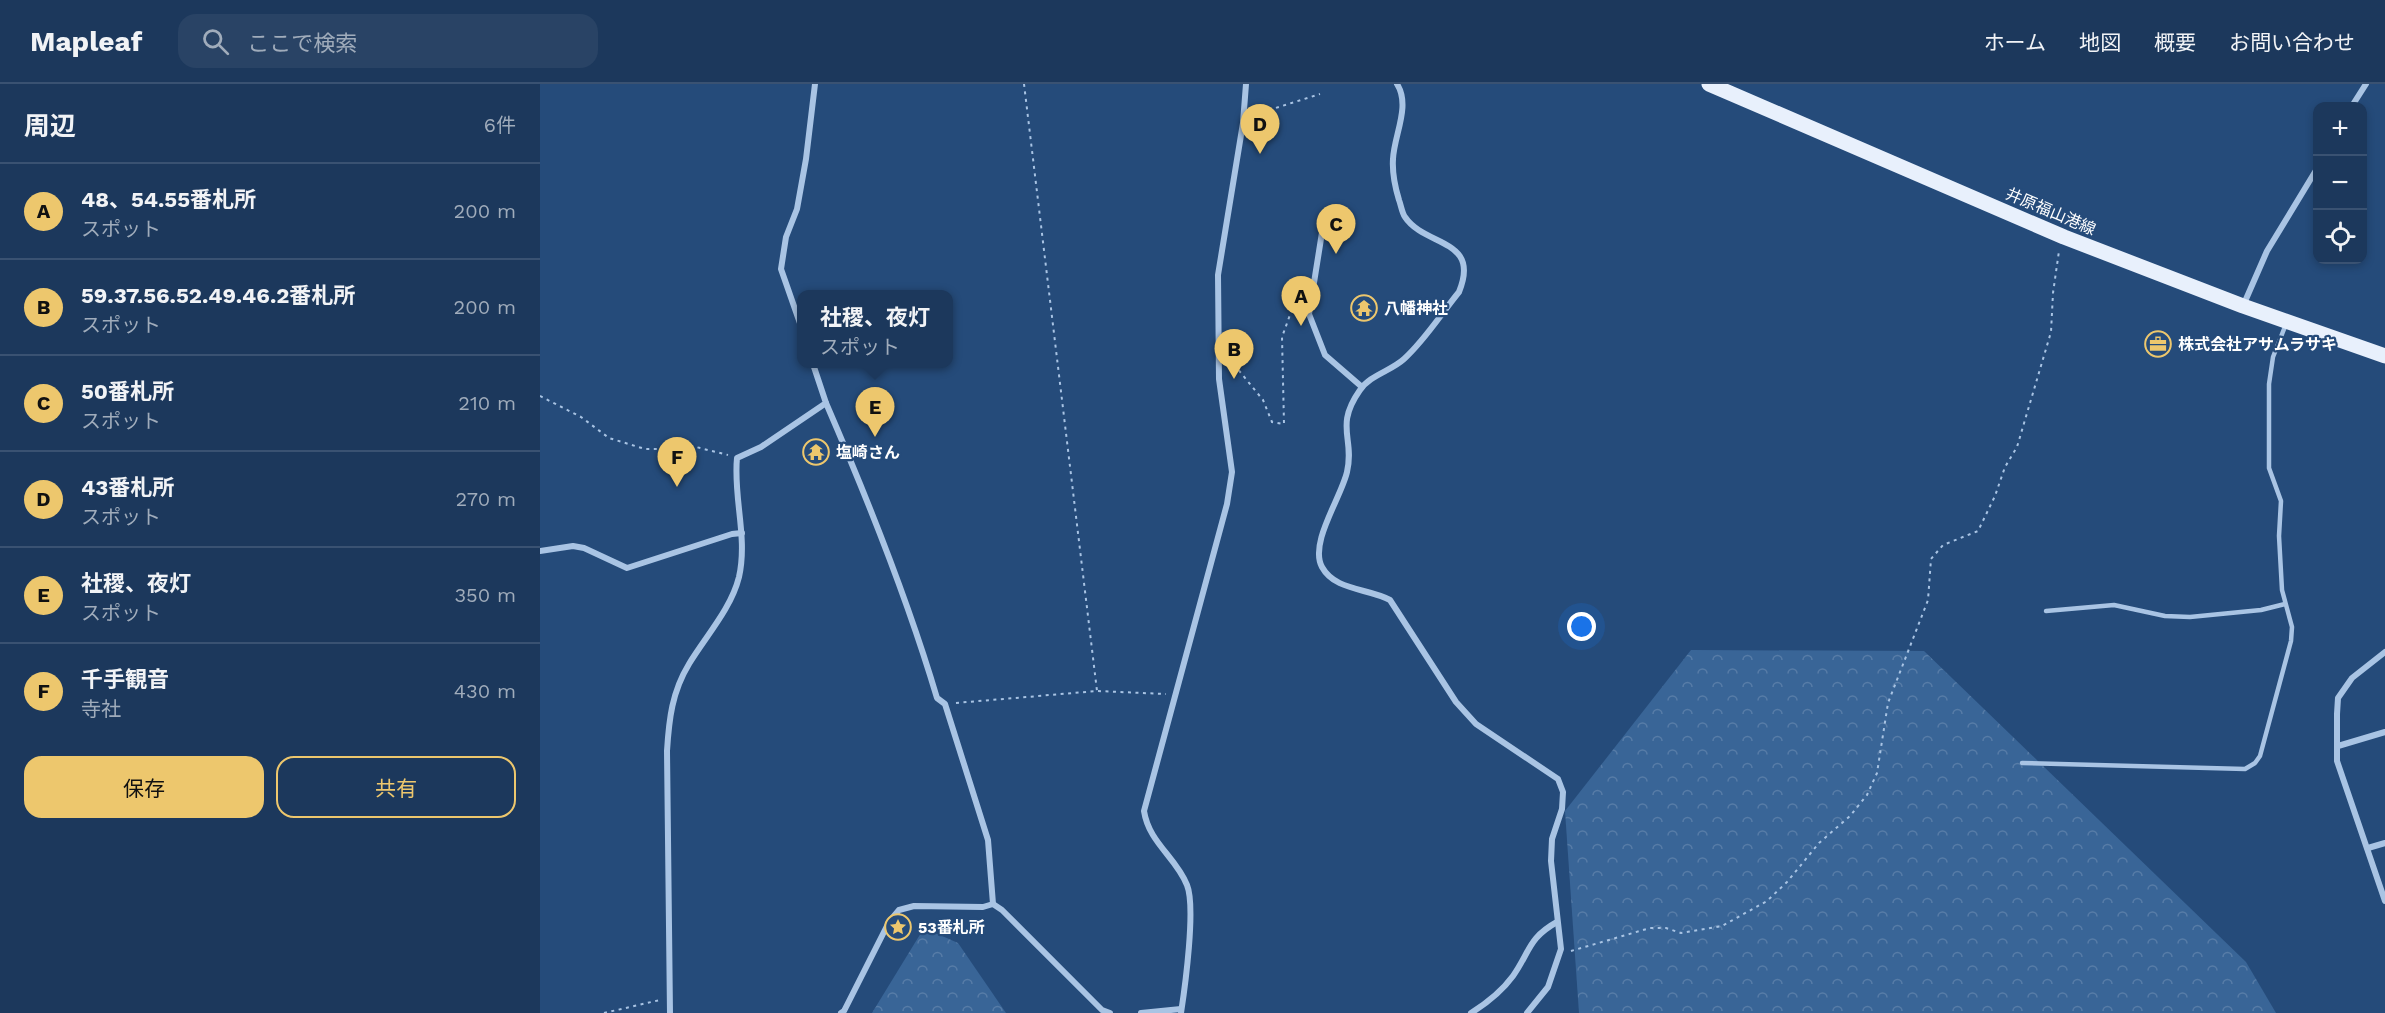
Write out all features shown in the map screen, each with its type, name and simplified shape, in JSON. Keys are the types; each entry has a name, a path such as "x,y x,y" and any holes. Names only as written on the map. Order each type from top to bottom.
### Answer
{"main road":[{"name":"井原福山港線","path":"1709,84 2064,237 2243,306 2385,356"}],"street":[{"path":"797,317 781,269 786,237 797,209 809,143 815,84"},
{"path":"1141,1013 1181,1011 1186,986 1190,914 1188,886 1147,827 1144,810 1227,504 1232,472 1218,359 1218,275 1245,113 1246,84"},
{"path":"1397,84 1402,91 1403,102 1393,159 1394,182 1405,217 1415,226 1458,252 1465,271 1459,292 1403,360 1362,387 1348,407 1345,424 1347,472 1320,543 1318,555 1322,567 1344,586 1380,594 1390,600 1456,702 1476,724 1544,767 1558,779 1563,792 1562,809 1552,839 1551,861 1561,949 1548,987 1527,1013"},
{"path":"2355,102 2366,84"},
{"path":"2243,306 2267,251 2313,175"},
{"path":"1324,220 1309,314 1325,355 1362,387"},
{"path":"815,368 826,403 864,491 909,611 937,698 945,704 988,840 993,904"},
{"path":"670,1013 667,751 670,709 688,666 733,596 739,575 742,533 737,458 761,447 826,403"},
{"path":"540,551 573,546 584,548 627,568 732,534 742,533"},
{"path":"2385,652 2352,678 2338,698 2337,761 2385,901"},
{"path":"2338,746 2385,732"},
{"path":"2368,848 2385,843"},
{"path":"841,1013 889,922 899,910 914,906 983,907 993,904"},
{"path":"993,904 1002,910 1102,1010 1110,1013"},
{"path":"1471,1013 1488,1002 1513,976 1534,938 1542,930 1557,922"}],"lane":[{"path":"2022,763 2245,769 2255,763 2260,756 2291,641 2292,627 2282,590 2280,536 2282,501 2270,468 2269,384 2273,357 2287,321"},
{"path":"2046,611 2114,606 2165,616 2190,617 2261,610 2285,604"}],"path":[{"path":"1024,84 1097,691"},
{"path":"1245,113 1266,111 1320,94"},
{"path":"1561,949 1578,951 1650,928 1665,928 1681,933 1722,926 1732,921 1767,901 1787,882 1819,843 1850,816 1867,795 1877,773 1888,703 1928,600 1931,559 1943,545 1978,531 2017,447 2052,332 2055,282 2059,251 2064,237"},
{"path":"1218,359 1232,362 1263,400 1272,422 1284,424 1282,337 1305,273"},
{"path":"540,396 581,417 609,438 645,449 658,449 680,443 737,458"},
{"path":"945,704 1097,691 1176,694"},
{"path":"604,1013 669,998"}],"green space":[{"path":"1691,650 1924,651 2246,962 2276,1013 1579,1013 1565,811"},
{"path":"924,928 958,943 1006,1013 872,1013"}],"place":[{"name":"43番札所","path":"1260,154"},
{"name":"50番札所","path":"1336,254"},
{"name":"八幡神社","path":"1364,308"},
{"name":"48、54.55番札所","path":"1301,326"},
{"name":"株式会社アサムラサキ","path":"2158,344"},
{"name":"59.37.56.52.49.46.2番札所","path":"1234,379"},
{"name":"社稷、夜灯","path":"875,437"},
{"name":"塩崎さん","path":"816,452"},
{"name":"千手観音","path":"677,487"},
{"name":"53番札所","path":"898,927"}]}
